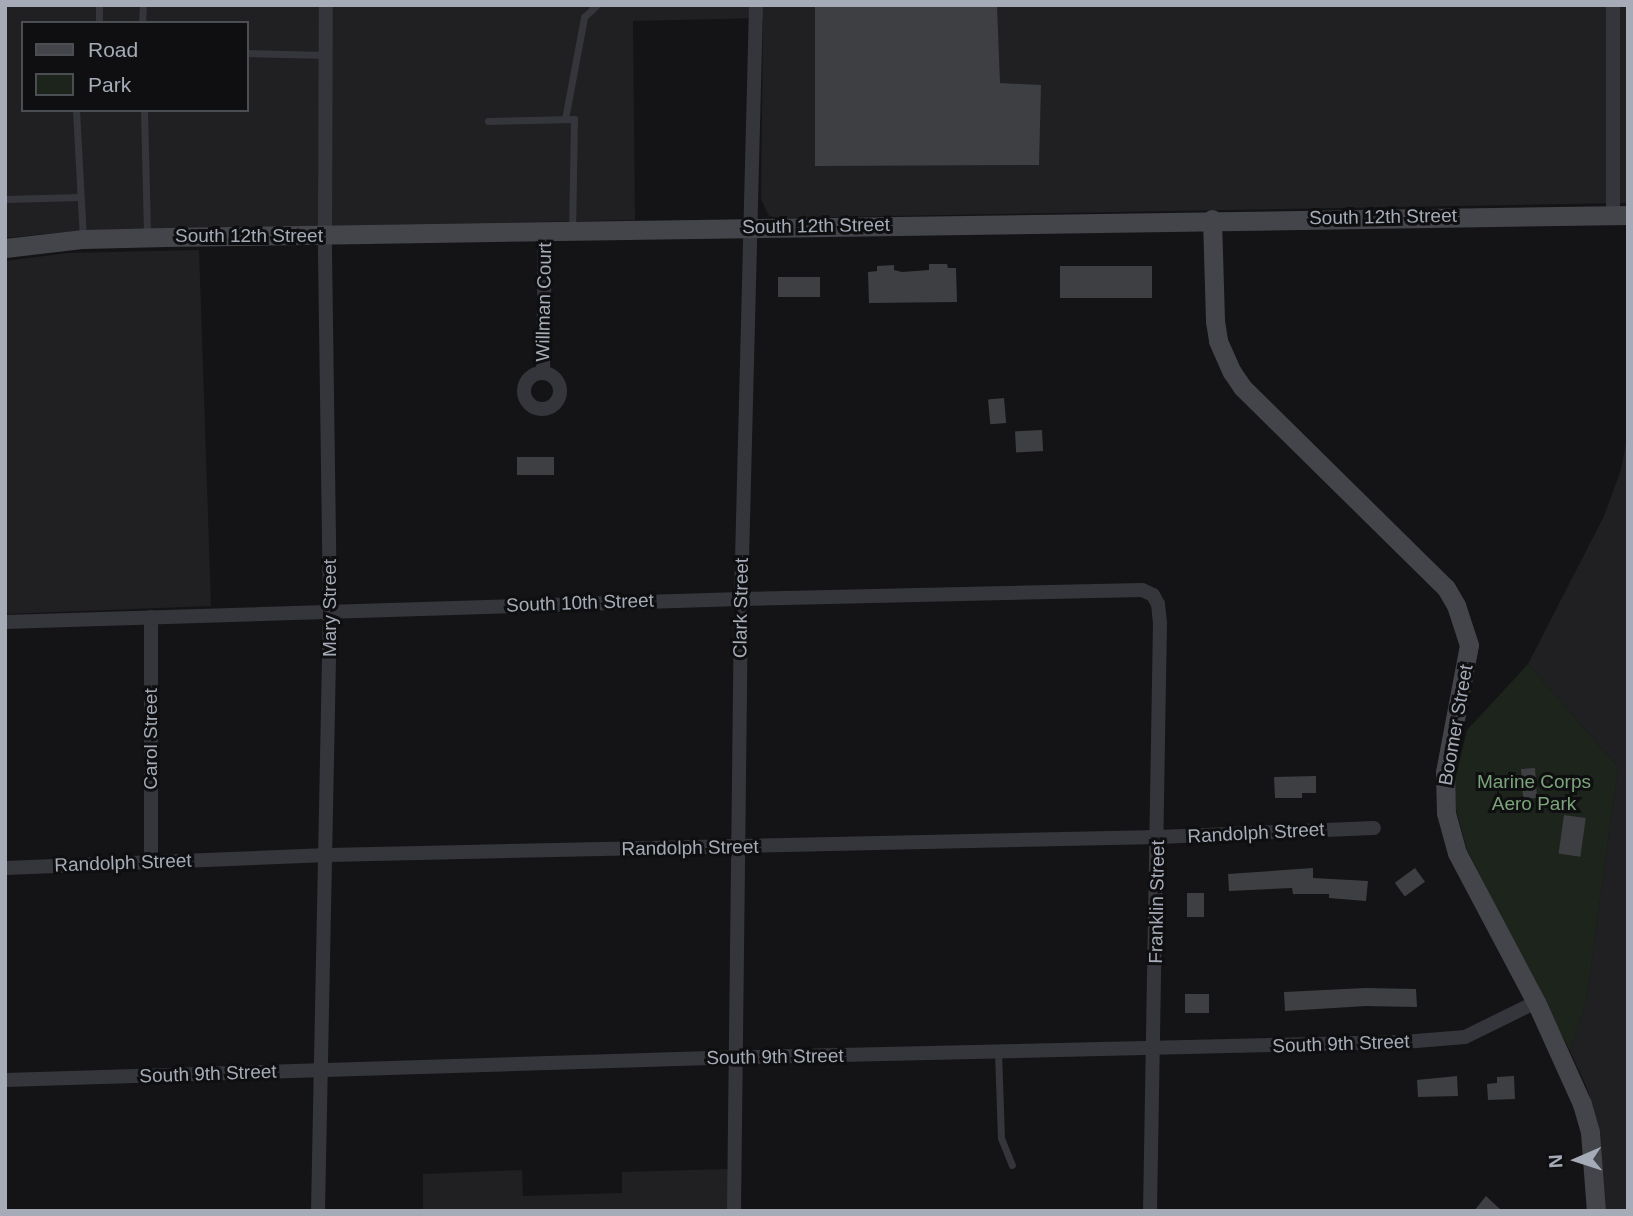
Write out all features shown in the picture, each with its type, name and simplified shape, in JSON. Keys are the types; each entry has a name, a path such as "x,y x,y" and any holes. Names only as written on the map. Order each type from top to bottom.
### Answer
{"street":[{"name":"Mary Street","path":"318,1211 328,855 330,610 325,236 326,5"},
{"name":"Clark Street","path":"734,1211 741,598 756,5"},
{"path":"1613,5 1620,215"},
{"name":"South 12th Street","path":"5,248 147,237 1620,215"},
{"name":"Boomer Street","path":"1212,219 1215,321 1218,341 1232,372 1242,387 1446,588 1457,605 1469,645 1445,772 1446,813 1457,853 1565,1060 1585,1113 1595,1168 1596,1211"},
{"name":"Willman Court","path":"543,373 545,232"},
{"name":"South 10th Street","path":"5,622 741,598 1142,590 1153,595"},
{"name":"Franklin Street","path":"1150,1211 1160,622 1158,604 1153,595"},
{"name":"Carol Street","path":"150,617 151,862"},
{"name":"Randolph Street","path":"5,868 328,855 1158,837 1374,828"},
{"name":"South 9th Street","path":"5,1080 1451,1040 1465,1037 1535,1002"}],"lane":[{"path":"565,119 584,17 597,5"},
{"path":"248,53 326,55"},
{"path":"75,112 83,240"},
{"path":"144,112 147,237"},
{"path":"488,121 574,118 572,231"},
{"path":"5,199 80,197"},
{"path":"998,1052 1001,1138 1012,1165"}],"shaded area":[{"path":"5,5 1628,5 1628,203 779,218 769,216 761,199 763,18 633,21 635,220 66,232 5,238"},
{"path":"199,250 211,606 5,614 5,261 68,253"},
{"path":"1628,432 1628,1211 1605,1211 1600,1131 1587,1088 1570,1051 1586,1003 1618,767 1528,664 1604,516 1621,470"},
{"path":"728,1169 728,1211 423,1211 423,1174 522,1170 523,1196 622,1193 622,1172"}],"green space":[{"name":"Marine Corps Aero Park","path":"1528,664 1618,767 1586,1003 1570,1051 1467,850 1456,809 1454,784 1467,730"}],"building":[{"path":"815,5 997,5 1000,83 1041,85 1039,165 815,166"},
{"path":"929,264 947,264 948,268 956,268 957,302 869,303 868,272 877,271 877,266 894,265 894,270 902,272 929,270"},
{"path":"1060,266 1152,266 1152,298 1060,298"},
{"path":"778,277 820,277 820,297 778,297"},
{"path":"1004,398 1006,423 990,424 988,399"},
{"path":"1042,430 1043,451 1016,452 1015,431"},
{"path":"517,457 554,457 554,475 517,475"},
{"path":"1535,768 1537,798 1523,799 1521,769"},
{"path":"1316,776 1316,793 1302,793 1302,798 1275,798 1274,777"},
{"path":"1564,815 1586,818 1580,857 1559,854"},
{"path":"1313,868 1313,878 1368,881 1366,901 1329,898 1329,894 1293,894 1292,888 1229,891 1228,874"},
{"path":"1415,868 1425,882 1405,896 1395,883"},
{"path":"1187,893 1204,893 1204,917 1187,917"},
{"path":"1365,988 1416,989 1417,1007 1366,1006 1285,1011 1284,992"},
{"path":"1185,994 1209,994 1209,1013 1185,1013"},
{"path":"1457,1076 1458,1096 1418,1097 1417,1080"},
{"path":"1514,1076 1515,1099 1488,1100 1487,1084 1497,1083 1497,1077"},
{"path":"1486,1196 1502,1211 1474,1211"}]}
